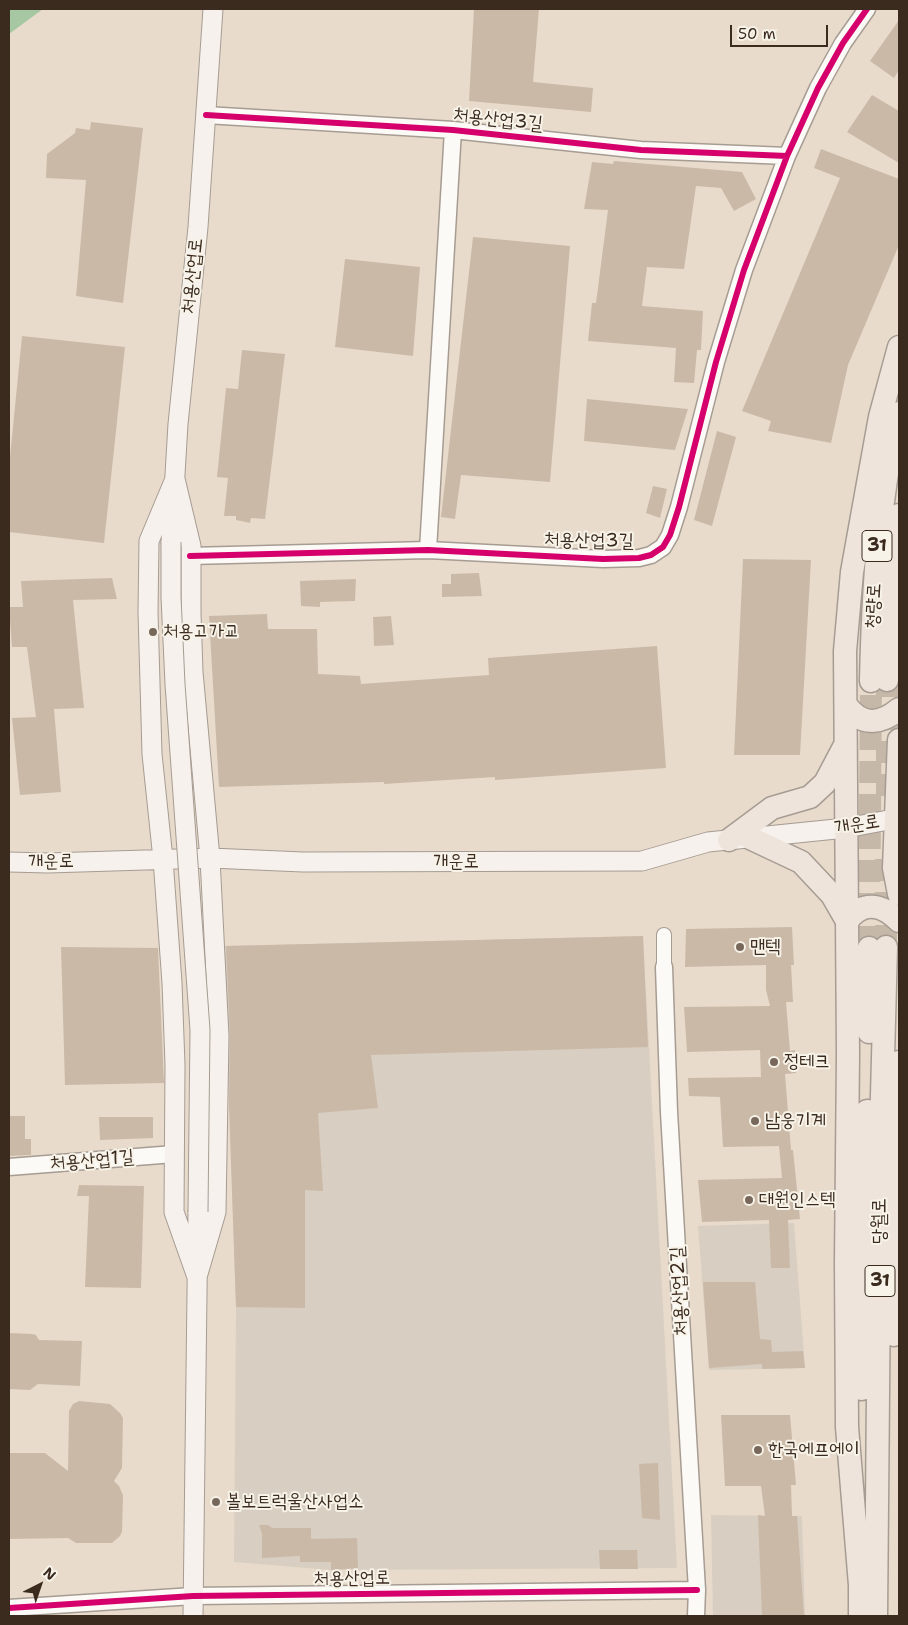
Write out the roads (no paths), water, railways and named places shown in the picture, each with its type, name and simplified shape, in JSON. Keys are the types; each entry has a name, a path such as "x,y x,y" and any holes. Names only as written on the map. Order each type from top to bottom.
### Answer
{"highway":[{"path":"860,1585 847,1427 848,1054 845,650 852,572 880,417 899,347"},
{"name":"청량로","path":"899,413 884,491 876,556 879,680 899,515"},
{"path":"846,705 852,713 861,719 872,722 892,716 899,709"},
{"path":"899,740 894,868 899,894"},
{"path":"846,742 825,783 810,797 772,808 739,839 801,862 832,895 846,921"},
{"path":"846,921 862,907 872,906 892,914 899,921"},
{"name":"당월로","path":"860,1616 865,1262 863,1170 878,947 880,1267 876,1616"},
{"path":"876,1540 891,1392 899,1244 899,1062"}],"main road":[{"name":"처용산업로","path":"197,1277 200,1030 170,598 171,542 178,424 198,227 213,9"},
{"path":"175,479 191,546 193,672 210,858 219,1036 216,1212 197,1277 193,1616"},
{"path":"175,479 149,541 148,612 152,754 163,859 172,983 175,1065 174,1212 197,1277"},
{"name":"개운로","path":"9,862 48,863 210,858 303,862 642,860 708,842 846,828 897,818"}],"street":[{"name":"처용산업3길","path":"190,556 428,550 603,559 639,558 651,555 663,547 670,535 679,507 716,362 744,270 787,156 818,88 843,43 867,9"},
{"name":"처용산업3길","path":"206,115 454,130 641,150 787,156"},
{"path":"428,550 454,130"},
{"path":"664,935 664,966"},
{"name":"처용산업2길","path":"664,966 669,1112 696,1616"},
{"name":"처용산업1길","path":"9,1168 174,1154"},
{"name":"처용산업로","path":"9,1608 192,1596 696,1590"}],"tunnel":[{"path":"887,680 887,796"},
{"path":"869,948 871,681"},
{"path":"886,858 886,947"}],"place":[{"name":"처용고가교","path":"153,632"},
{"name":"맨텍","path":"740,947"},
{"name":"정테크","path":"774,1062"},
{"name":"남웅기계","path":"755,1121"},
{"name":"대원인스텍","path":"749,1200"},
{"name":"한국에프에이","path":"758,1450"},
{"name":"볼보트럭울산사업소","path":"216,1502"}]}
